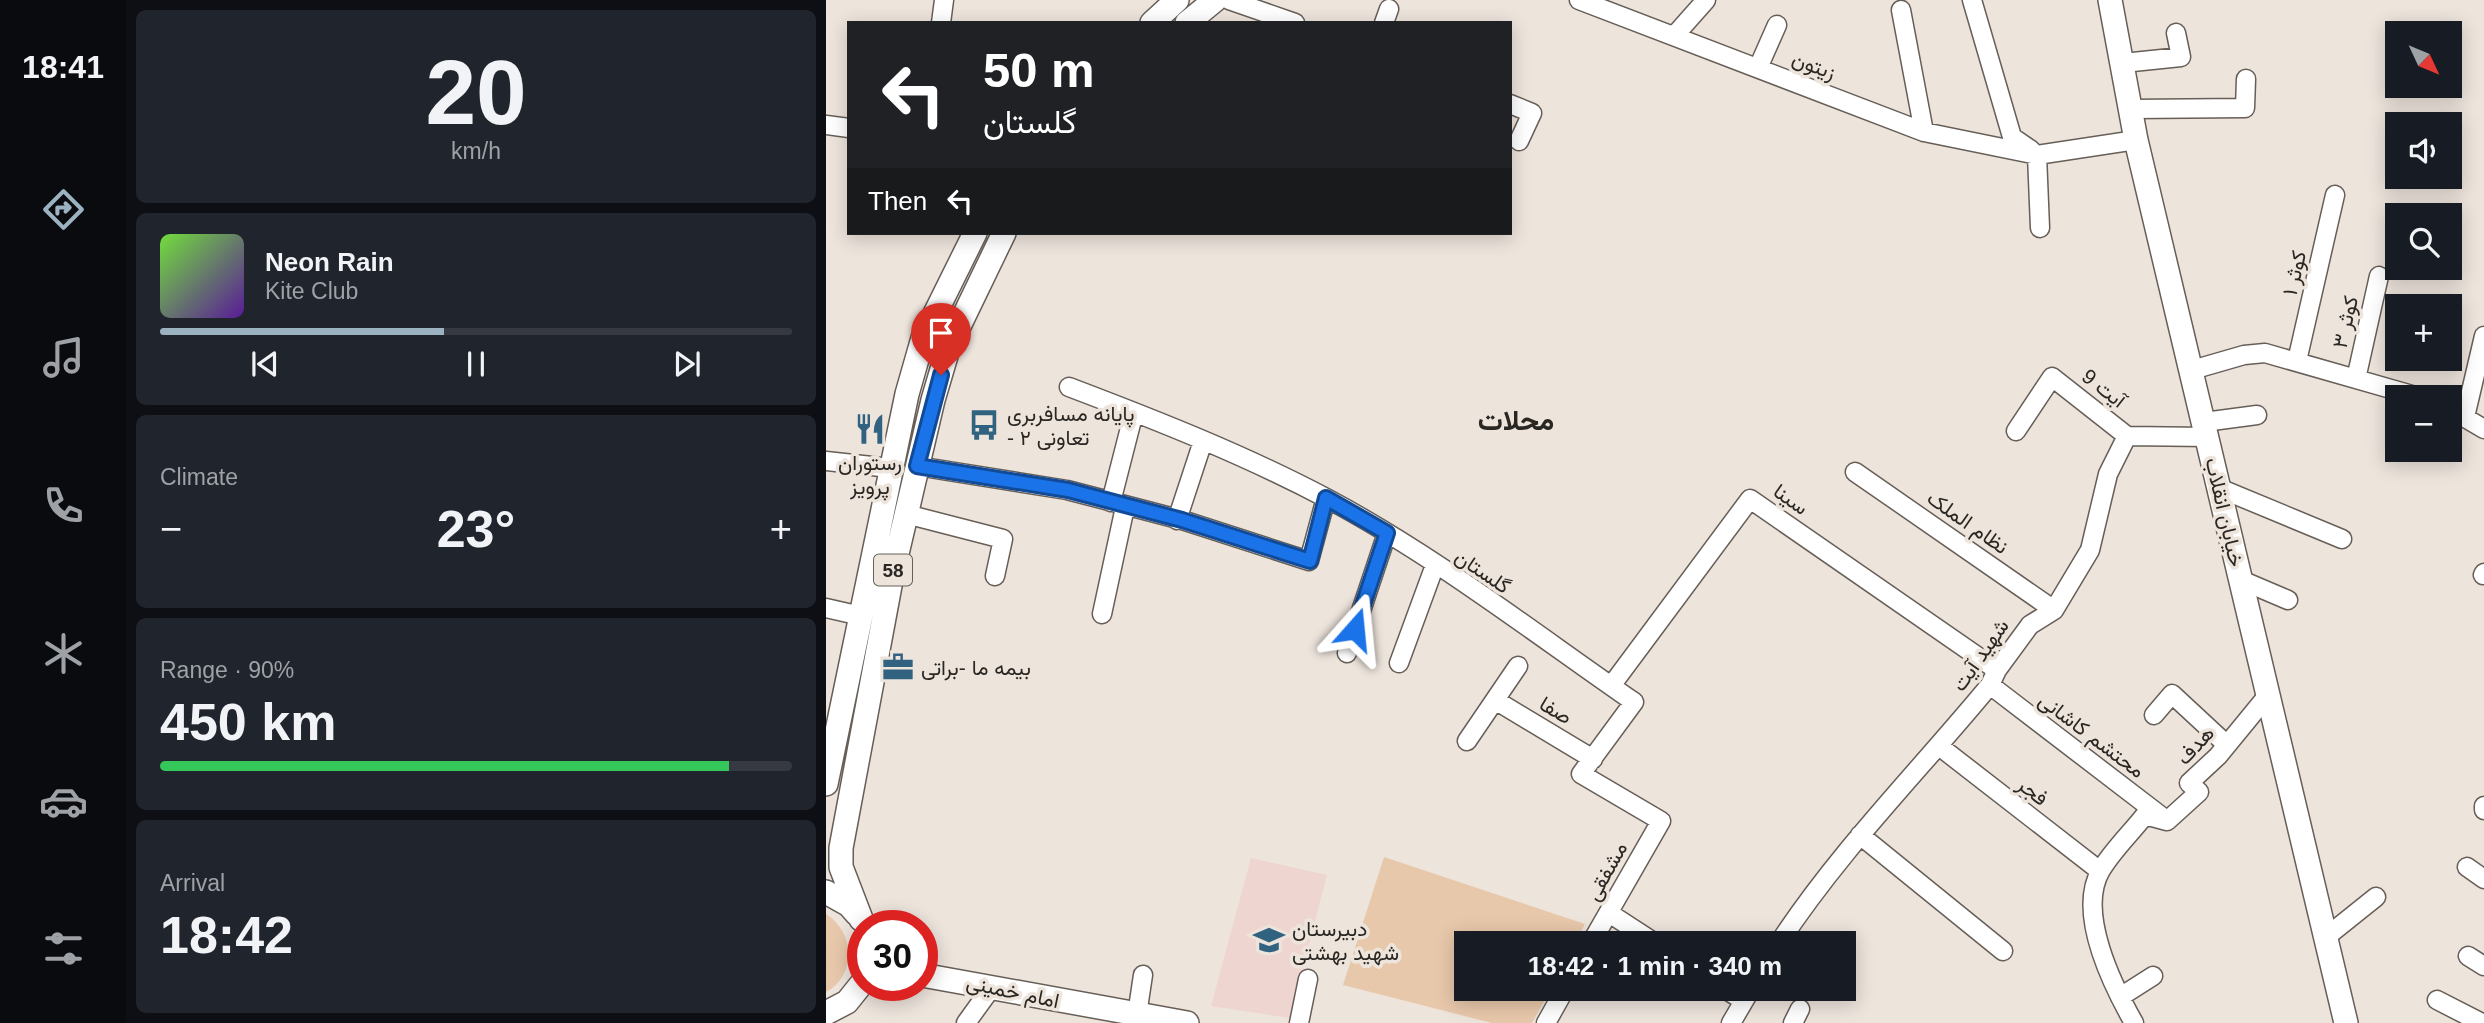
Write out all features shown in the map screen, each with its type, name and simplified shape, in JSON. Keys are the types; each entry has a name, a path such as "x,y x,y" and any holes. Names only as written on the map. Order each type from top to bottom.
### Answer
{"main road":[{"path":"1154,21 1177,0"},
{"path":"1189,21 1215,0"},
{"name":"خیابان انقلاب","path":"2110,0 2136,140 2346,1023"},
{"name":"58","path":"826,784 829,755 862,616 890,468 923,338 974,235"},
{"name":"58","path":"857,910 833,861 906,513 948,349 1003,235"},
{"name":"58","path":"826,892 853,910"},
{"name":"امام خمینی","path":"938,978 992,987 1107,1017 1137,1015 1173,1022"},
{"path":"829,1014 847,999"}],"street":[{"path":"942,21 944,0"},
{"path":"1229,0 1289,21"},
{"name":"زیتون","path":"1579,0 1924,132 2036,155"},
{"path":"1675,36 1706,0"},
{"path":"1972,0 2012,137 2036,155 2136,140"},
{"path":"1900,10 1924,132"},
{"path":"1758,68 1777,25"},
{"path":"2123,63 2180,57 2176,33"},
{"path":"2132,109 2245,108 2246,79"},
{"path":"1512,105 1532,113 1519,141"},
{"path":"826,125 847,128"},
{"path":"2036,155 2040,228"},
{"name":"کوثر ۱","path":"2297,361 2335,195"},
{"name":"کوثر ۳","path":"2356,379 2379,276"},
{"path":"2462,401 2484,336"},
{"path":"2192,370 2265,353 2385,387"},
{"name":"آیت 9","path":"2016,431 2052,377 2127,436"},
{"name":"گلستان","path":"1069,387 1203,441 1326,498 1387,533 1634,702 1593,760"},
{"path":"1102,614 1134,412"},
{"path":"2127,436 2206,429 2257,415"},
{"path":"2462,415 2484,429"},
{"name":"شهید آیت","path":"1787,931 1860,835 1939,747 1994,678 2029,625 2054,610 2090,550 2108,474 2127,436"},
{"path":"1177,520 1203,441"},
{"path":"826,461 890,468"},
{"path":"917,466 1055,488 1177,520 1310,561 1326,498"},
{"name":"نظام الملک","path":"1855,472 2054,610"},
{"path":"2219,488 2342,539"},
{"name":"سینا","path":"1611,686 1750,499 1994,678"},
{"path":"906,513 1003,538 995,576"},
{"path":"1347,653 1387,533"},
{"path":"1399,663 1435,565"},
{"path":"2241,580 2288,600"},
{"path":"826,608 862,616"},
{"path":"1467,741 1518,666"},
{"name":"محتشم کاشانی","path":"1994,678 2167,821"},
{"path":"2154,715 2172,694 2227,745"},
{"name":"هدف","path":"2167,821 2199,792 2189,783 2227,745 2268,695"},
{"name":"صفا","path":"1495,700 1593,760"},
{"name":"فجر","path":"1939,747 2100,871"},
{"name":"مشفقی","path":"1593,760 1581,774 1661,821 1598,931"},
{"path":"2134,1023 2120,997 2100,946 2091,897 2100,871 2145,815 2167,821"},
{"path":"1860,835 2003,951"},
{"path":"2467,867 2484,879"},
{"path":"2326,937 2376,897"},
{"path":"1609,913 1637,931"},
{"path":"2468,956 2484,966"},
{"path":"1137,1015 1143,975"},
{"path":"2120,997 2153,976"},
{"path":"1299,1023 1308,979"},
{"path":"966,1023 992,987"},
{"path":"2437,1000 2482,1023"},
{"path":"1731,1023 1744,1001"}],"shaded area":[{"path":"1384,857 1585,924 1581,931 1454,931 1454,1001 1544,1001 1532,1023 1492,1023 1343,985"},
{"name":"دبیرستان شهید بهشتی","path":"1251,858 1327,875 1290,1018 1211,1006"},
{"path":"826,914 843,931 847,942 847,965 836,985 826,992"}],"place":[{"name":"پایانه مسافربری - تعاونی ۲","path":"984,425"},
{"name":"رستوران پرویز","path":"870,429"},
{"name":"بیمه ما -براتی","path":"898,667"},
{"name":"دبیرستان شهید بهشتی","path":"1269,940"}],"district":[{"name":"محلات","path":"1516,420"}],"route":[{"path":"941,375 917,466 952,469 1068,490 1138,511 1182,520 1310,561 1326,498 1387,533 1355,629"}]}
